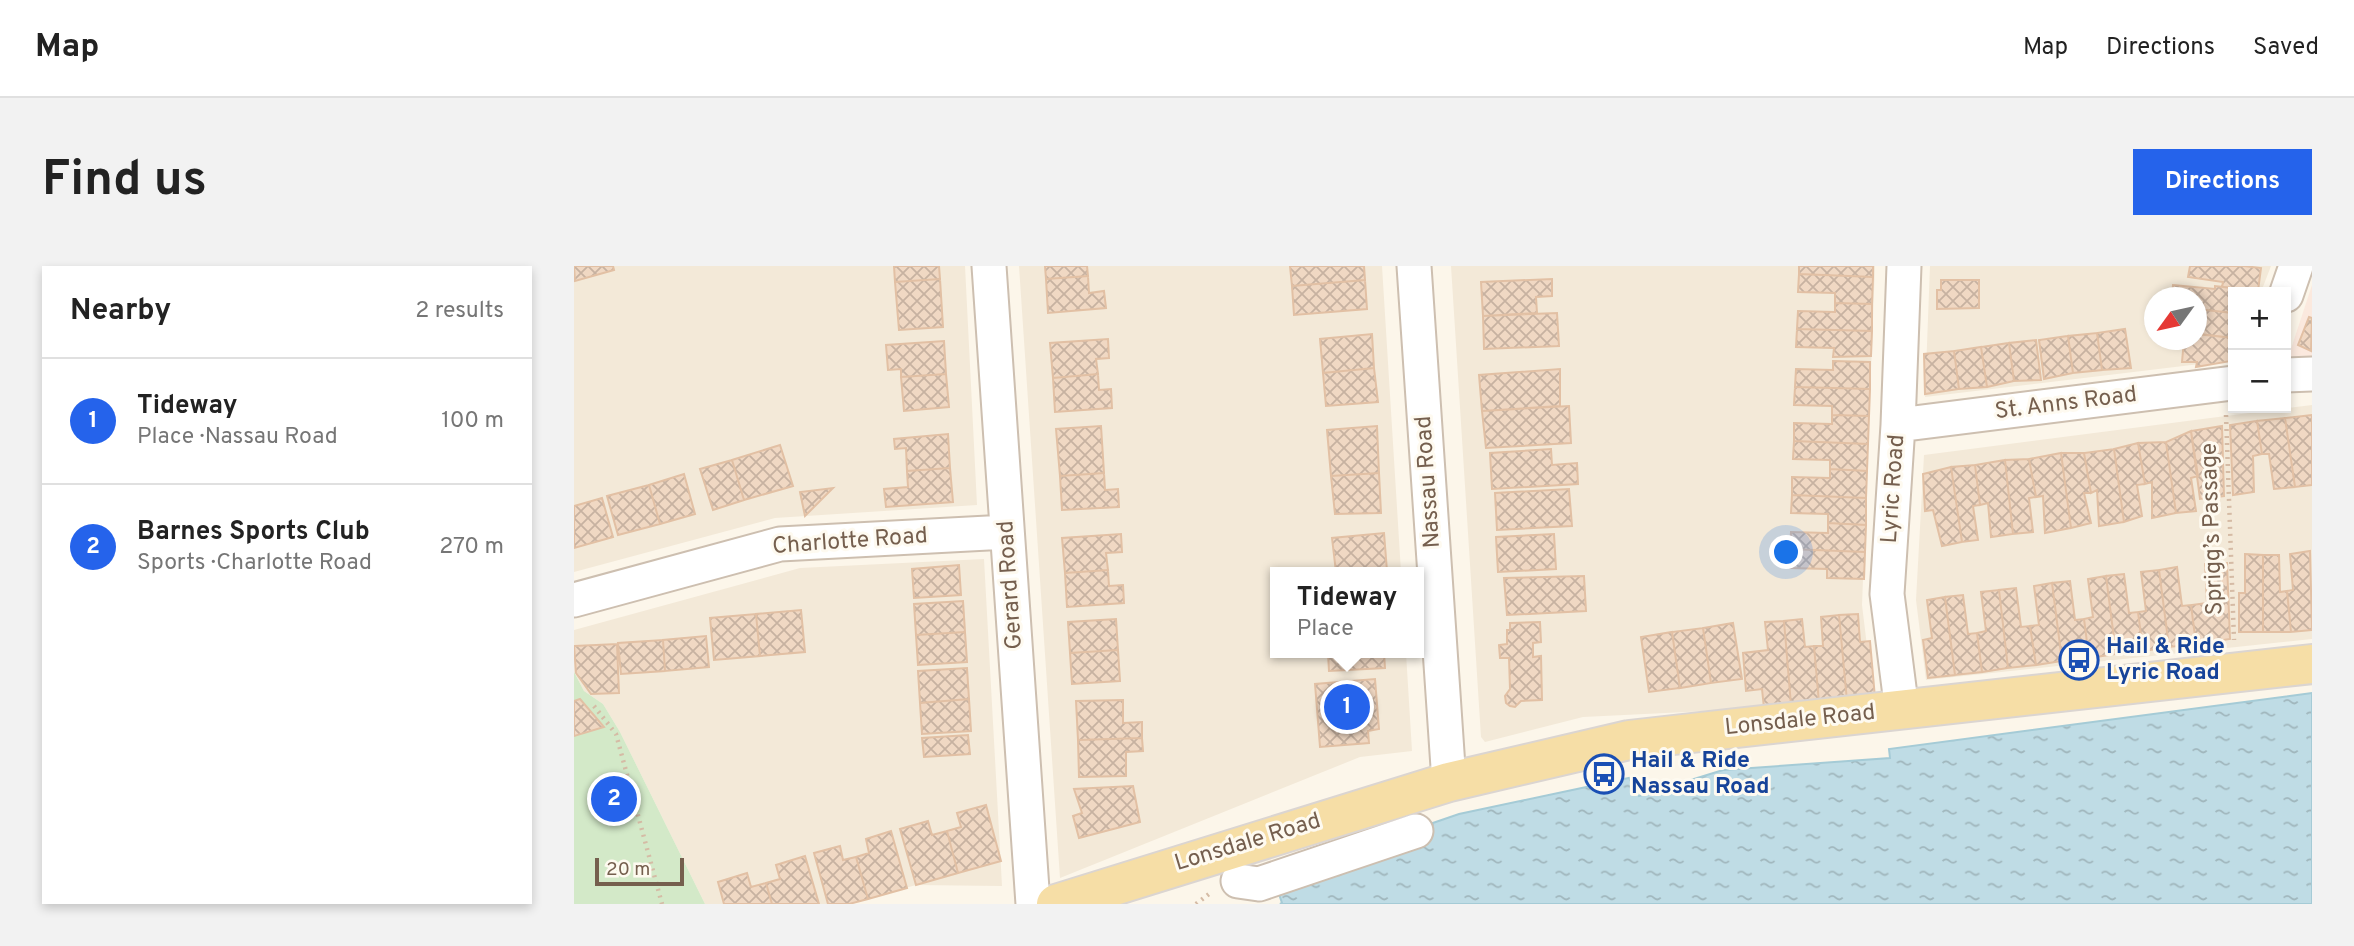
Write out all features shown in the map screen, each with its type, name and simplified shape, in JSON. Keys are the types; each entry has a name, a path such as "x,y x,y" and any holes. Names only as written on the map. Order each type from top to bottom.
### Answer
{"main road":[{"name":"Lonsdale Road","path":"1056,904 1449,782 1629,740 2312,664"}],"street":[{"name":"Gerard Road","path":"989,266 1033,904"},
{"name":"Nassau Road","path":"1414,266 1449,782"},
{"name":"Lyric Road","path":"1902,711 1887,594 1898,425 1904,266"},
{"path":"2289,287 2296,266"},
{"path":"2291,375 2312,374"},
{"name":"St. Anns Road","path":"1898,425 2226,384"},
{"name":"Charlotte Road","path":"574,600 780,544 1007,532"},
{"path":"1224,887 1259,884 1416,831"}],"path":[{"name":"Sprigg’s Passage","path":"2226,384 2235,673"},
{"path":"594,706 616,734 662,904"},
{"path":"1196,904 1224,887"}],"shaded area":[{"path":"574,266 965,266 977,505 775,518 574,572"},
{"path":"1019,266 1382,266 1401,567 1270,567 1270,658 1406,658 1412,751 1360,757 1060,878"},
{"path":"1451,266 1875,266 1862,605 1872,687 1748,709 1583,717 1485,742 1481,737"},
{"path":"1930,266 2271,266 2263,287 2228,287 2228,361 1925,397"},
{"path":"2312,285 2312,361 2291,361 2291,349"},
{"path":"2312,405 2312,639 1926,680 1916,600 1924,455 2250,413 2291,413 2291,408"},
{"path":"984,559 1002,886 916,885 849,904 705,904 620,732 603,704 584,691 574,672 574,630 800,568"}],"green space":[{"path":"574,672 584,691 603,704 620,732 705,904 574,904"}],"water":[{"path":"2312,693 2312,904 1280,904 1282,903 1276,885 1459,814 1629,778 1639,796 1723,770 1890,758 1889,749"}],"building":[{"path":"574,266 613,266 614,270 575,281"},
{"path":"894,266 939,266 940,279 895,282"},
{"path":"1045,266 1087,266 1088,276 1046,279"},
{"path":"1290,266 1364,266 1365,280 1292,286"},
{"path":"1799,266 1873,266 1873,277 1799,274"},
{"path":"2190,266 2261,268 2259,287 2222,287 2223,282 2188,277"},
{"path":"1799,274 1873,277 1872,304 1835,303 1835,293 1798,292"},
{"path":"1088,276 1089,293 1104,291 1106,308 1048,313 1046,279"},
{"path":"940,279 943,327 899,330 895,282"},
{"path":"1552,279 1552,296 1536,297 1537,313 1483,316 1481,282"},
{"path":"1365,280 1367,309 1294,315 1292,286"},
{"path":"1941,280 1979,280 1979,308 1937,309 1937,290 1941,290"},
{"path":"2228,287 2228,312 2207,310 2207,288"},
{"path":"1835,303 1872,304 1872,331 1797,329 1798,311 1835,312"},
{"path":"2207,310 2228,312 2228,337 2207,335"},
{"path":"1557,313 1559,346 1484,349 1483,316"},
{"path":"2309,317 2312,318 2311,351 2298,345"},
{"path":"1797,329 1872,331 1871,356 1833,357 1834,348 1796,347"},
{"path":"2125,329 2131,368 2102,370 2097,333"},
{"path":"2097,333 2102,370 2073,373 2068,336"},
{"path":"1372,334 1374,368 1323,373 1320,339"},
{"path":"2207,335 2228,337 2228,362 2196,367 2197,362 2182,362 2183,350 2207,350"},
{"path":"2068,336 2073,373 2044,379 2039,340"},
{"path":"1108,339 1109,358 1096,359 1098,374 1053,378 1050,343"},
{"path":"2036,340 2041,380 2014,381 2009,343"},
{"path":"944,341 946,374 901,377 901,369 888,370 886,345"},
{"path":"2009,343 2014,381 1987,387 1981,347"},
{"path":"1981,347 1987,387 1959,389 1954,351"},
{"path":"1954,351 1959,389 1925,394 1924,354"},
{"path":"1833,361 1870,362 1870,389 1795,387 1796,369 1833,370"},
{"path":"1374,368 1378,402 1326,406 1323,373"},
{"path":"1560,369 1560,406 1482,411 1479,375"},
{"path":"946,374 949,407 904,411 901,377"},
{"path":"1098,374 1099,390 1111,389 1112,408 1055,412 1053,378"},
{"path":"1795,387 1870,389 1869,416 1832,415 1832,406 1794,405"},
{"path":"1569,406 1571,443 1486,448 1482,411"},
{"path":"1832,415 1869,416 1868,444 1794,441 1794,423 1832,424"},
{"path":"2312,415 2312,485 2295,487 2285,418"},
{"path":"2285,418 2295,487 2274,489 2269,454 2262,454 2257,421"},
{"path":"2257,421 2262,454 2253,456 2254,492 2233,495 2230,425"},
{"path":"1101,426 1104,473 1060,476 1056,429"},
{"path":"1377,426 1379,473 1331,476 1327,430"},
{"path":"2222,426 2224,496 2200,499 2191,431"},
{"path":"2191,431 2198,476 2191,478 2196,511 2176,513 2166,442"},
{"path":"948,434 950,468 907,471 906,448 895,449 894,439"},
{"path":"1794,441 1868,444 1867,471 1830,469 1830,460 1793,459"},
{"path":"2166,442 2176,513 2152,518 2152,482 2145,484 2138,443"},
{"path":"2138,443 2145,484 2137,485 2142,516 2124,522 2114,449"},
{"path":"780,445 793,486 744,500 732,460"},
{"path":"1551,449 1552,465 1577,463 1578,484 1492,489 1490,453"},
{"path":"2114,449 2124,522 2099,526 2097,490 2091,493 2084,453"},
{"path":"2061,453 2071,528 2045,533 2043,496 2036,497 2029,459"},
{"path":"2061,453 2084,453 2091,493 2084,493 2091,523 2071,528"},
{"path":"2029,459 2036,497 2029,498 2033,532 2013,534 2005,460"},
{"path":"732,460 744,500 713,510 700,469"},
{"path":"2005,460 2013,534 1991,537 1988,503 1980,505 1975,465"},
{"path":"1975,465 1980,505 1973,506 1978,540 1962,542 1951,467"},
{"path":"1951,467 1962,542 1942,546 1933,510 1925,511 1923,474"},
{"path":"950,468 953,502 886,507 884,489 908,487 907,471"},
{"path":"1830,469 1867,471 1866,498 1792,495 1792,477 1830,478"},
{"path":"1104,473 1105,490 1118,489 1119,507 1062,510 1060,476"},
{"path":"1379,473 1381,513 1335,514 1331,476"},
{"path":"684,474 695,514 660,524 649,485"},
{"path":"649,485 660,524 618,535 607,496"},
{"path":"833,488 805,516 800,492"},
{"path":"1569,489 1572,526 1497,530 1495,493"},
{"path":"1792,495 1866,498 1866,525 1828,523 1828,514 1791,513"},
{"path":"602,498 613,537 574,548 574,506"},
{"path":"1828,523 1866,525 1865,552 1790,549 1791,532 1828,533"},
{"path":"1384,533 1387,567 1335,567 1332,538"},
{"path":"1121,534 1122,552 1106,553 1108,570 1065,573 1062,538"},
{"path":"1554,534 1556,569 1498,572 1496,537"},
{"path":"1790,549 1865,552 1864,579 1827,578 1827,569 1790,568"},
{"path":"2310,551 2312,630 2291,632 2287,591 2293,590 2290,554"},
{"path":"2245,554 2263,555 2263,632 2239,632 2239,593 2245,593"},
{"path":"2263,555 2279,555 2280,592 2287,591 2291,632 2263,632"},
{"path":"2227,563 2230,639 2196,644 2191,605 2207,603 2205,564"},
{"path":"959,565 961,595 914,598 912,569"},
{"path":"2177,567 2182,606 2191,605 2196,644 2169,647 2159,570"},
{"path":"1108,570 1109,586 1123,585 1124,603 1067,607 1065,573"},
{"path":"2159,570 2169,647 2143,651 2138,612 2146,611 2141,572"},
{"path":"2124,574 2129,613 2138,612 2143,651 2116,654 2106,576"},
{"path":"1584,576 1586,611 1507,615 1504,578"},
{"path":"2106,576 2116,654 2089,658 2084,619 2093,617 2088,579"},
{"path":"2070,581 2075,620 2084,619 2089,658 2062,661 2052,583"},
{"path":"2052,583 2062,661 2036,665 2030,626 2039,625 2034,586"},
{"path":"2016,588 2021,627 2030,626 2036,665 2008,668 1999,590"},
{"path":"1999,590 2008,668 1982,672 1977,633 1986,631 1981,592"},
{"path":"1963,595 1968,634 1977,633 1982,672 1955,675 1945,597"},
{"path":"1945,597 1955,675 1928,678 1923,640 1932,638 1927,600"},
{"path":"963,601 965,632 916,635 914,604"},
{"path":"801,610 805,652 760,656 756,614"},
{"path":"756,614 760,656 714,660 710,618"},
{"path":"1858,614 1860,642 1870,641 1875,698 1847,701 1839,615"},
{"path":"1839,615 1847,701 1819,703 1814,646 1823,646 1821,617"},
{"path":"1116,619 1118,650 1070,653 1068,622"},
{"path":"1802,619 1805,647 1814,646 1819,703 1791,705 1784,621"},
{"path":"1784,621 1791,705 1764,708 1762,689 1746,691 1743,653 1768,650 1765,622"},
{"path":"1540,622 1541,642 1533,643 1533,657 1541,656 1542,700 1521,701 1515,707 1510,706 1506,703 1505,696 1510,689 1509,658 1500,658 1499,645 1507,644 1510,623"},
{"path":"1733,623 1742,679 1711,683 1703,628"},
{"path":"1703,628 1711,683 1680,688 1672,632"},
{"path":"965,632 967,662 918,665 916,635"},
{"path":"1672,632 1680,688 1649,692 1641,637"},
{"path":"706,636 709,667 665,671 663,640"},
{"path":"663,640 665,671 621,674 618,643"},
{"path":"617,644 619,693 591,694 576,673 574,646"},
{"path":"1118,650 1120,681 1072,684 1070,653"},
{"path":"1328,658 1384,658 1385,668 1329,671"},
{"path":"967,668 969,699 920,703 918,671"},
{"path":"1375,679 1379,729 1368,731 1369,743 1320,747 1315,684"},
{"path":"580,699 604,727 574,736 574,701"},
{"path":"969,699 971,731 922,734 920,703"},
{"path":"1123,700 1123,723 1142,722 1142,738 1078,740 1076,701"},
{"path":"968,735 970,754 924,757 922,738"},
{"path":"1142,738 1143,751 1126,752 1126,776 1079,777 1078,740"},
{"path":"1133,786 1140,822 1079,838 1073,816 1082,813 1074,789"},
{"path":"986,805 1001,861 958,873 947,831 961,827 957,813"},
{"path":"928,821 932,835 947,831 958,873 916,885 900,829"},
{"path":"891,831 907,888 868,899 856,857 869,853 866,839"},
{"path":"840,846 843,860 856,857 868,899 849,904 828,904 814,853"},
{"path":"805,856 819,904 772,904 766,883 780,879 776,865"},
{"path":"747,873 751,887 766,883 772,904 724,904 718,882"}],"place":[{"name":"Hail & Ride Lyric Road","path":"2079,660"},
{"name":"Tideway","path":"1347,707"},
{"name":"Hail & Ride Nassau Road","path":"1604,774"},
{"name":"Barnes Sports Club","path":"614,799"}]}
